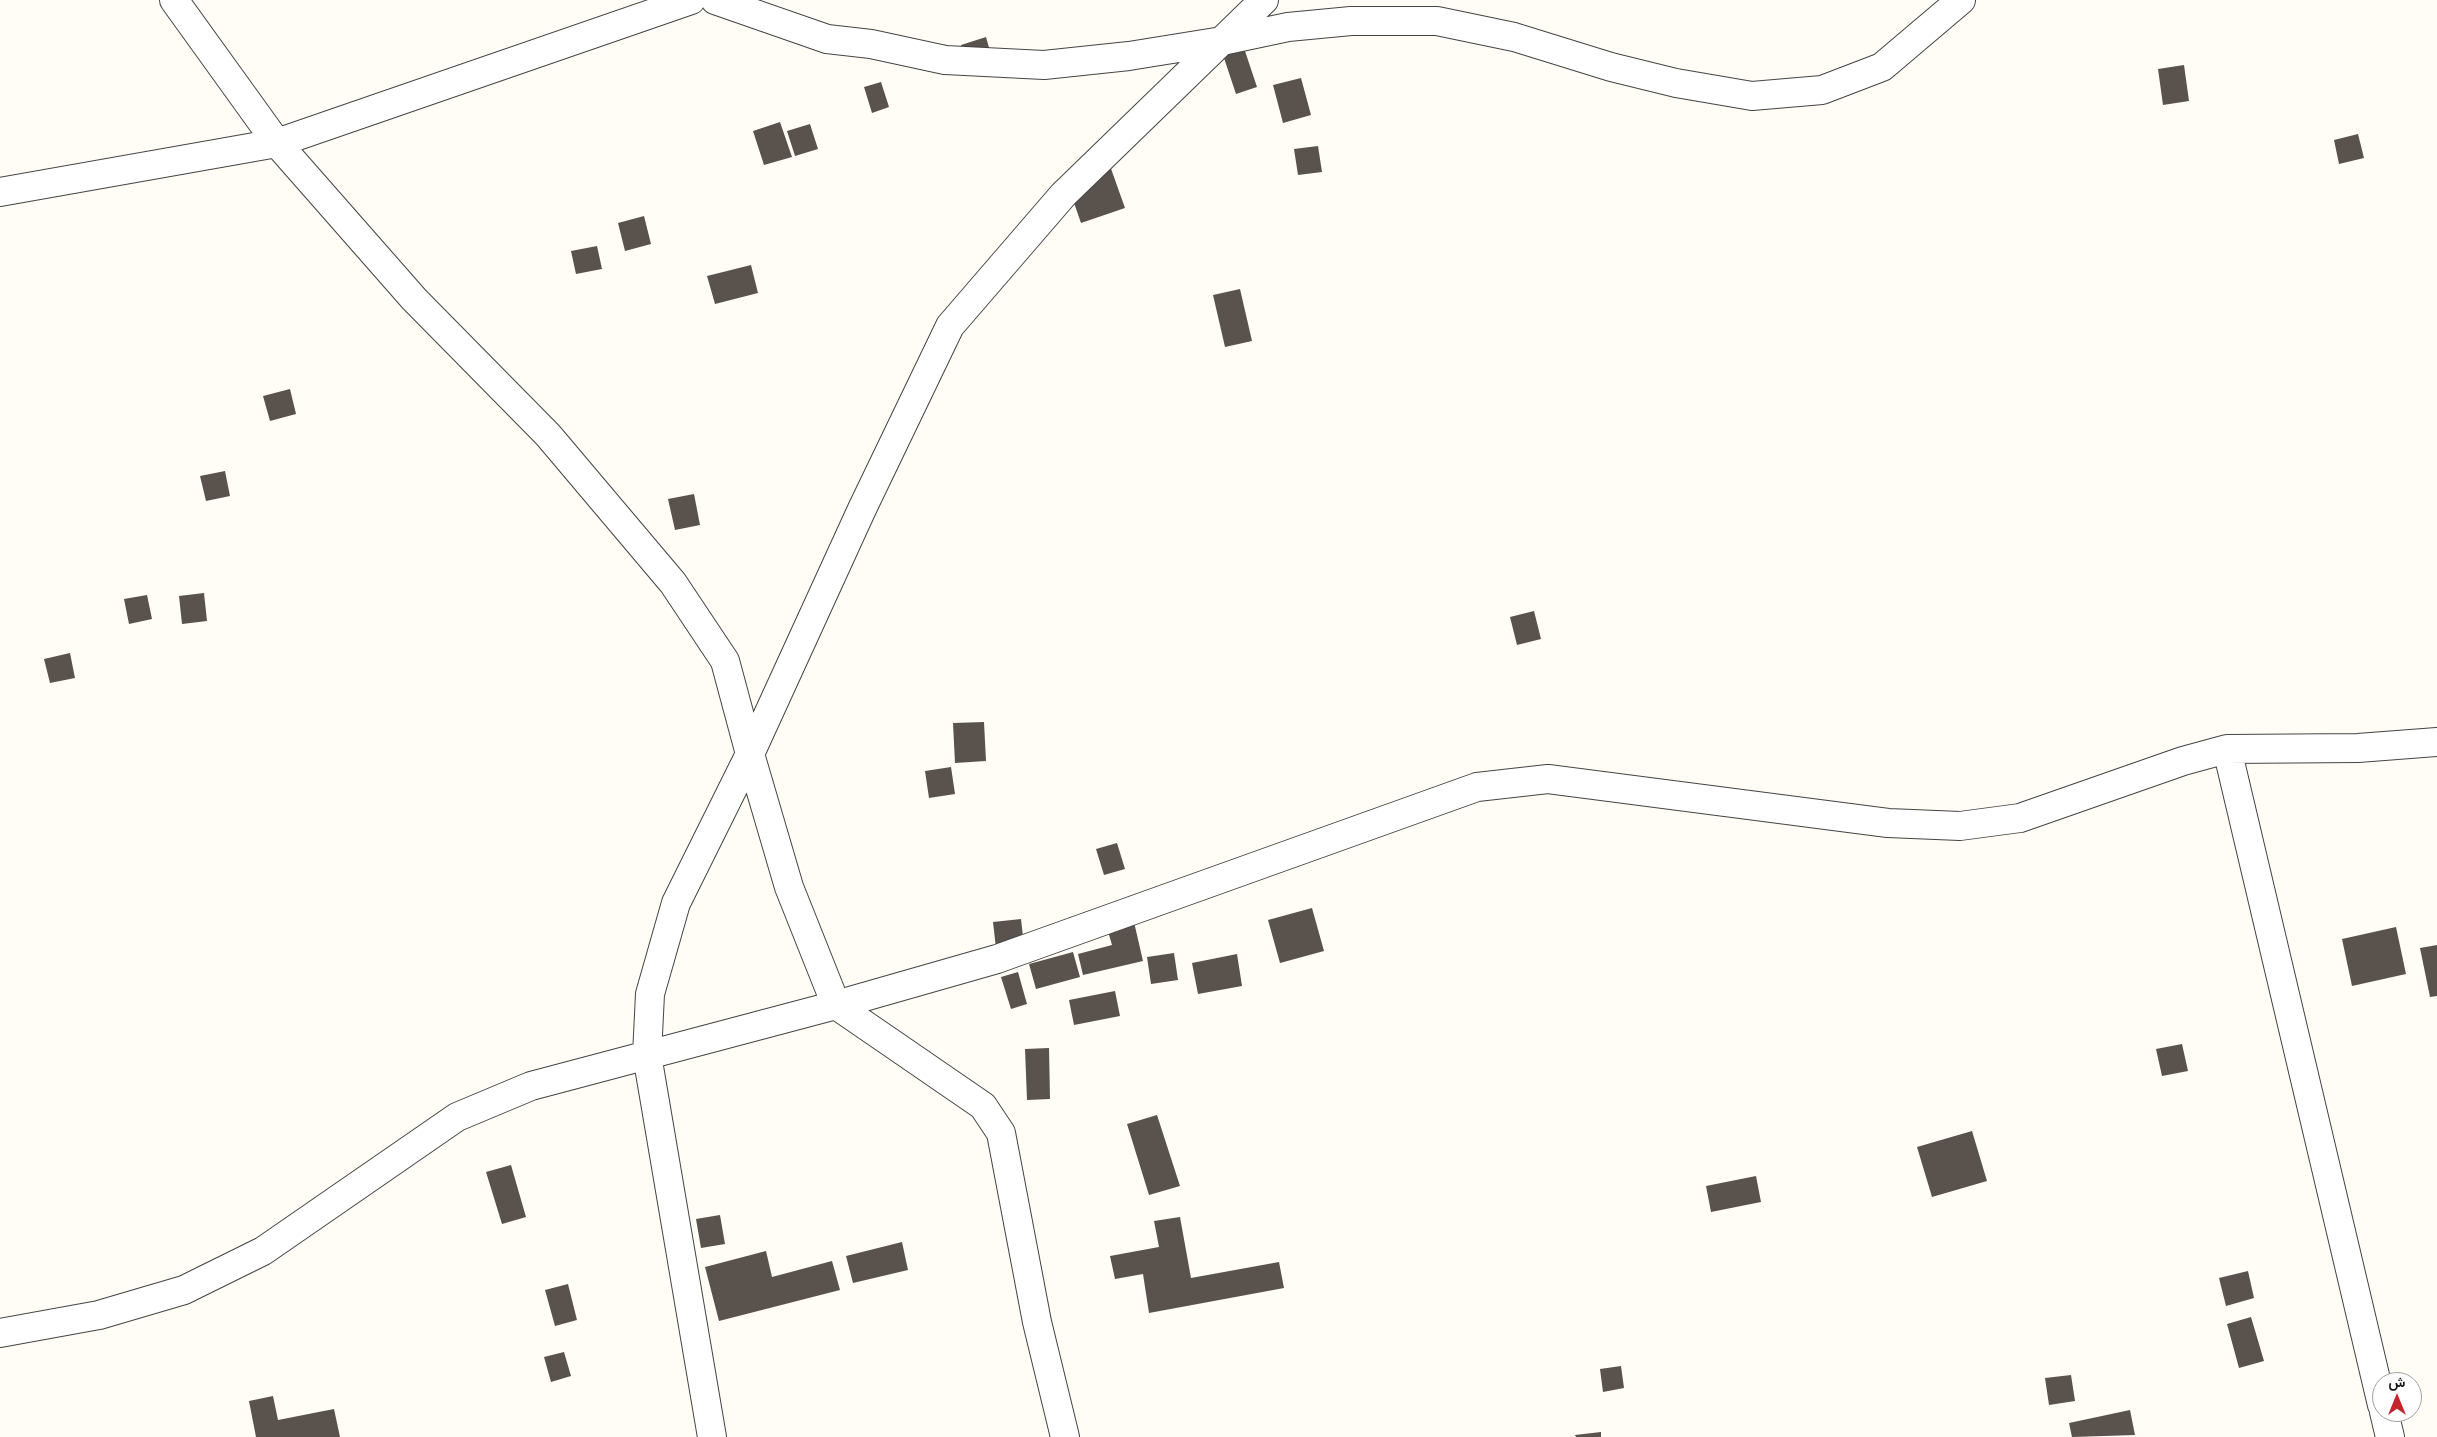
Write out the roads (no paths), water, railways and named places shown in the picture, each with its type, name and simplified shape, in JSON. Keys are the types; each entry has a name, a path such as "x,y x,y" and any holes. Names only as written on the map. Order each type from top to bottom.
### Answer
{"street":[{"path":"174,0 277,143 414,299 548,435 673,583 725,661 789,886 836,1005 983,1106 1001,1133 1037,1322 1065,1437"},
{"path":"0,192 277,143 691,0"},
{"path":"715,0 827,39 872,44 944,60 1044,65 1129,56 1222,41 1288,27 1351,21 1437,22 1514,37 1611,67 1676,84 1752,96 1822,90 1882,67 1961,0"},
{"path":"712,1437 647,1055 650,994 676,902 750,754 858,518 950,326 1063,195 1264,0"},
{"path":"0,1333 99,1315 184,1290 263,1251 457,1117 531,1086 836,1005 997,959 1477,787 1548,778 1888,823 1960,826 2020,818 2183,761 2226,749 2358,748 2437,742"},
{"path":"2226,749 2374,1372"},
{"path":"2386,1422 2390,1437"}]}
